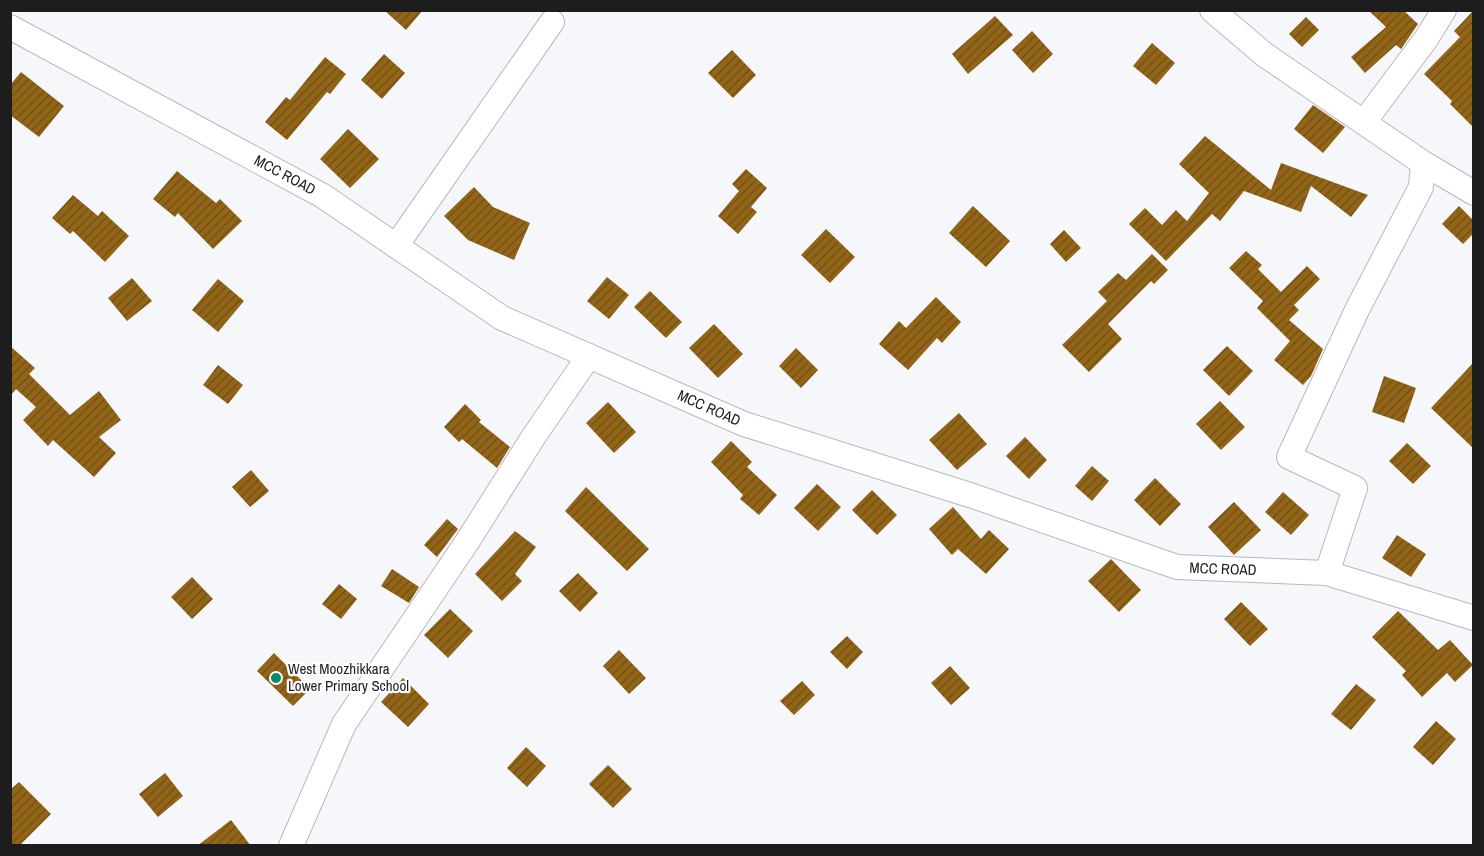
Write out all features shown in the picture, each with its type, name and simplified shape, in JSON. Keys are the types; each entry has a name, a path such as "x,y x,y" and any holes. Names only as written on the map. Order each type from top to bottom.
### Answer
{"street":[{"path":"1212,10 1265,55 1423,163 1473,193"},
{"path":"1364,122 1426,39 1444,10"},
{"path":"396,246 552,22"},
{"name":"MCC ROAD","path":"10,27 323,196 502,318 744,424 973,496 1178,567 1327,573 1473,618"},
{"path":"1327,573 1355,488 1289,457 1357,310 1421,187 1423,163"},
{"path":"291,846 344,724 589,356"}],"building":[{"path":"384,10 423,10 406,30"},
{"path":"1368,10 1403,10 1418,24 1401,49 1396,45 1365,73 1351,57 1386,27"},
{"path":"1473,11 1473,127 1450,104 1452,101 1424,74 1460,37 1454,31"},
{"path":"995,16 1013,35 968,74 952,54"},
{"path":"1306,17 1319,30 1302,47 1289,34"},
{"path":"1032,31 1053,54 1033,73 1012,50"},
{"path":"1152,43 1175,63 1156,85 1133,66"},
{"path":"732,50 756,75 733,98 708,73"},
{"path":"384,54 405,73 382,99 361,80"},
{"path":"325,57 346,74 330,94 327,92 287,140 265,122 286,97 290,100"},
{"path":"21,72 64,106 39,137 10,115 10,85"},
{"path":"1313,105 1345,127 1323,153 1294,129"},
{"path":"348,129 379,159 350,188 320,159"},
{"path":"1205,136 1271,190 1281,163 1368,195 1351,217 1311,186 1301,212 1244,191 1220,221 1212,214 1166,261 1129,224 1145,208 1162,225 1176,210 1187,221 1209,193 1179,164"},
{"path":"746,169 767,188 751,207 757,212 738,234 718,216 739,191 732,184"},
{"path":"177,171 216,203 220,199 242,221 213,249 178,213 175,217 153,199"},
{"path":"474,187 493,207 530,223 514,260 468,240 444,216"},
{"path":"73,195 98,216 102,211 129,236 105,262 73,231 70,234 52,218"},
{"path":"973,206 1010,241 986,267 949,233"},
{"path":"1459,206 1473,220 1473,234 1463,244 1442,224"},
{"path":"826,229 855,257 830,283 801,255"},
{"path":"1064,230 1081,248 1066,262 1050,244"},
{"path":"1246,251 1262,265 1258,269 1281,292 1307,266 1320,279 1294,305 1299,310 1289,320 1323,349 1311,376 1303,385 1274,360 1290,341 1257,308 1263,301 1229,268"},
{"path":"1152,254 1168,270 1154,284 1151,281 1108,324 1122,339 1089,372 1062,345 1107,301 1098,292 1118,273 1126,280"},
{"path":"607,277 629,295 609,319 587,301"},
{"path":"132,278 152,301 127,321 108,298"},
{"path":"218,279 244,301 218,332 192,310"},
{"path":"650,291 682,322 666,338 634,307"},
{"path":"936,297 961,322 942,343 937,338 908,370 879,344 899,321 906,328"},
{"path":"714,324 743,354 718,378 689,348"},
{"path":"10,346 35,368 29,374 70,415 99,391 121,420 99,437 116,453 94,477 53,440 48,446 23,420 36,407 16,389 10,396"},
{"path":"1227,346 1253,371 1229,396 1203,370"},
{"path":"796,348 818,370 801,388 779,366"},
{"path":"1473,363 1473,448 1431,408"},
{"path":"218,365 243,385 228,404 203,385"},
{"path":"1384,376 1416,388 1404,423 1372,412"},
{"path":"1220,401 1245,427 1221,450 1196,424"},
{"path":"608,402 636,432 614,453 586,423"},
{"path":"465,404 481,420 479,422 510,447 497,468 462,439 459,442 444,427"},
{"path":"959,413 987,444 957,470 929,440"},
{"path":"1025,437 1047,460 1029,479 1006,456"},
{"path":"731,441 752,462 747,467 777,495 759,515 740,499 743,495 711,462"},
{"path":"1407,443 1431,466 1413,484 1389,461"},
{"path":"1092,466 1109,481 1092,501 1075,486"},
{"path":"251,470 269,491 250,507 232,487"},
{"path":"1155,478 1181,504 1160,526 1134,500"},
{"path":"817,484 841,507 818,531 794,508"},
{"path":"586,487 649,549 627,571 565,511"},
{"path":"872,490 897,515 877,535 852,510"},
{"path":"1283,492 1309,515 1291,535 1265,512"},
{"path":"1234,502 1261,530 1234,555 1208,527"},
{"path":"953,507 981,539 989,530 1009,549 986,574 958,549 952,555 929,529"},
{"path":"447,519 458,529 437,557 424,545"},
{"path":"515,531 536,547 515,574 522,581 502,601 475,574"},
{"path":"1397,535 1426,554 1411,577 1382,558"},
{"path":"1111,559 1141,590 1119,612 1088,581"},
{"path":"392,569 419,587 409,603 381,586"},
{"path":"578,573 598,593 580,612 559,591"},
{"path":"192,577 213,599 192,619 171,597"},
{"path":"339,584 357,599 341,619 322,604"},
{"path":"1241,602 1268,629 1250,646 1224,619"},
{"path":"450,609 473,631 448,658 424,635"},
{"path":"1398,611 1438,650 1450,640 1473,665 1455,682 1447,673 1422,697 1402,675 1406,671 1372,637"},
{"path":"847,636 863,652 847,669 830,652"},
{"path":"619,650 646,678 629,694 603,666"},
{"name":"West Moozhikkara Lower Primary School","path":"274,653 310,689 293,706 257,671"},
{"path":"950,666 970,688 951,705 931,683"},
{"path":"403,678 429,704 408,727 381,702"},
{"path":"802,681 815,695 794,715 780,701"},
{"path":"1356,684 1376,700 1351,730 1331,714"},
{"path":"1436,721 1456,739 1433,765 1413,747"},
{"path":"526,747 546,766 527,787 507,768"},
{"path":"608,765 632,789 613,808 589,784"},
{"path":"165,773 183,796 158,817 139,794"},
{"path":"19,782 51,814 19,846 10,846 10,790"},
{"path":"231,820 251,846 197,846"}],"place":[{"name":"West Moozhikkara Lower Primary School","path":"276,678"}]}
